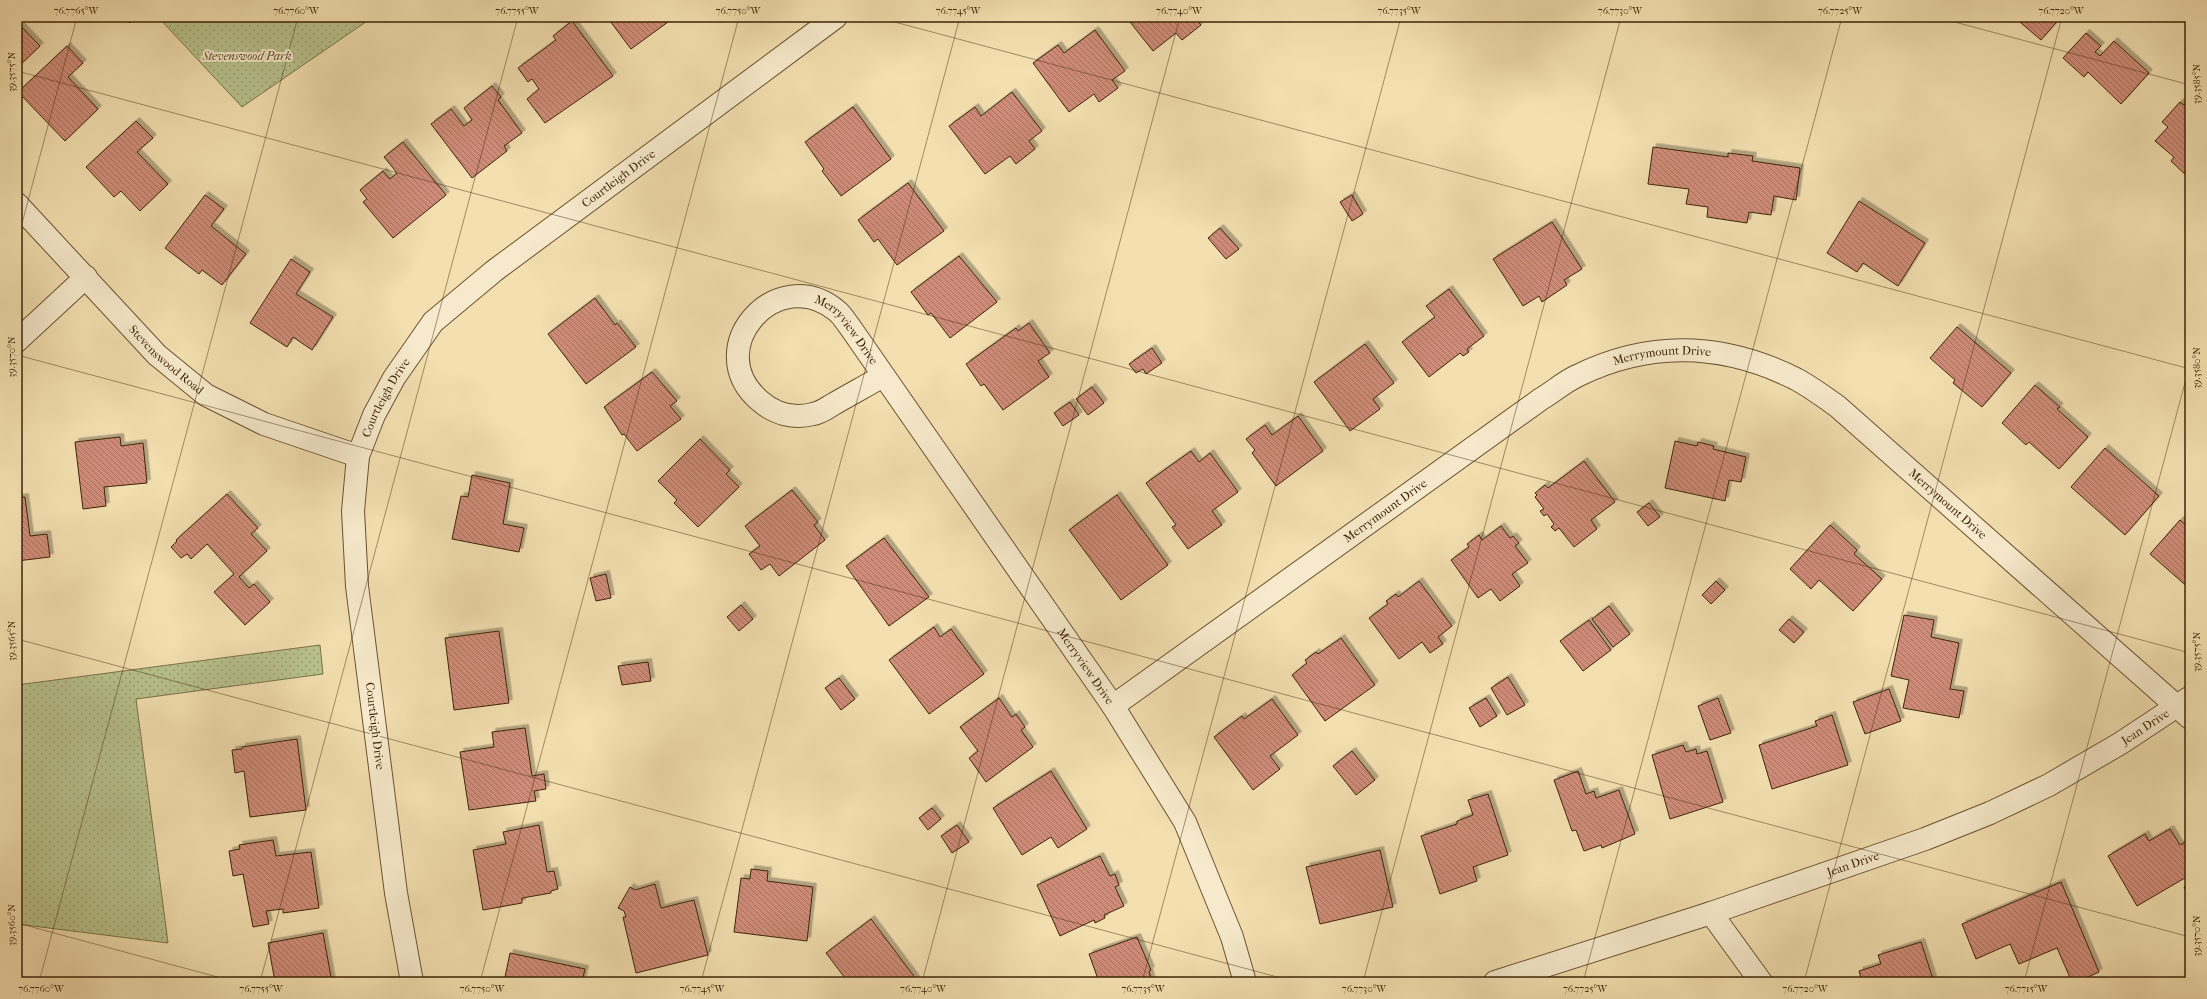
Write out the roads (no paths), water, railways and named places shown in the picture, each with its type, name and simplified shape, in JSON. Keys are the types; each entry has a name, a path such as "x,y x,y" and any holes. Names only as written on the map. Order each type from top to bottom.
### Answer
{"street":[{"name":"Courtleigh Drive","path":"412,982 396,892 358,586 353,511 358,456 374,415 394,378 433,322 494,271 836,17"},
{"name":"Stevenswood Road","path":"17,204 157,355 206,395 264,424 358,456"},
{"path":"17,341 86,277"},
{"name":"Merryview Drive","path":"883,376 815,414 792,416 769,410 750,393 740,376 737,358 740,339 748,322 758,311 772,302 787,297 802,297 820,301 837,311 850,327 1113,706 1185,822 1232,937 1245,982"},
{"name":"Merrymount Drive","path":"1113,706 1534,404 1576,376 1624,357 1667,350 1713,352 1756,362 1798,380 1837,406 2186,707"},
{"name":"Jean Drive","path":"1495,982 1711,913 1926,839 1990,813 2049,785 2186,707"},
{"path":"1711,913 1761,982"}],"park label":[{"name":"Stevenswood Park","path":"247,56"}]}
